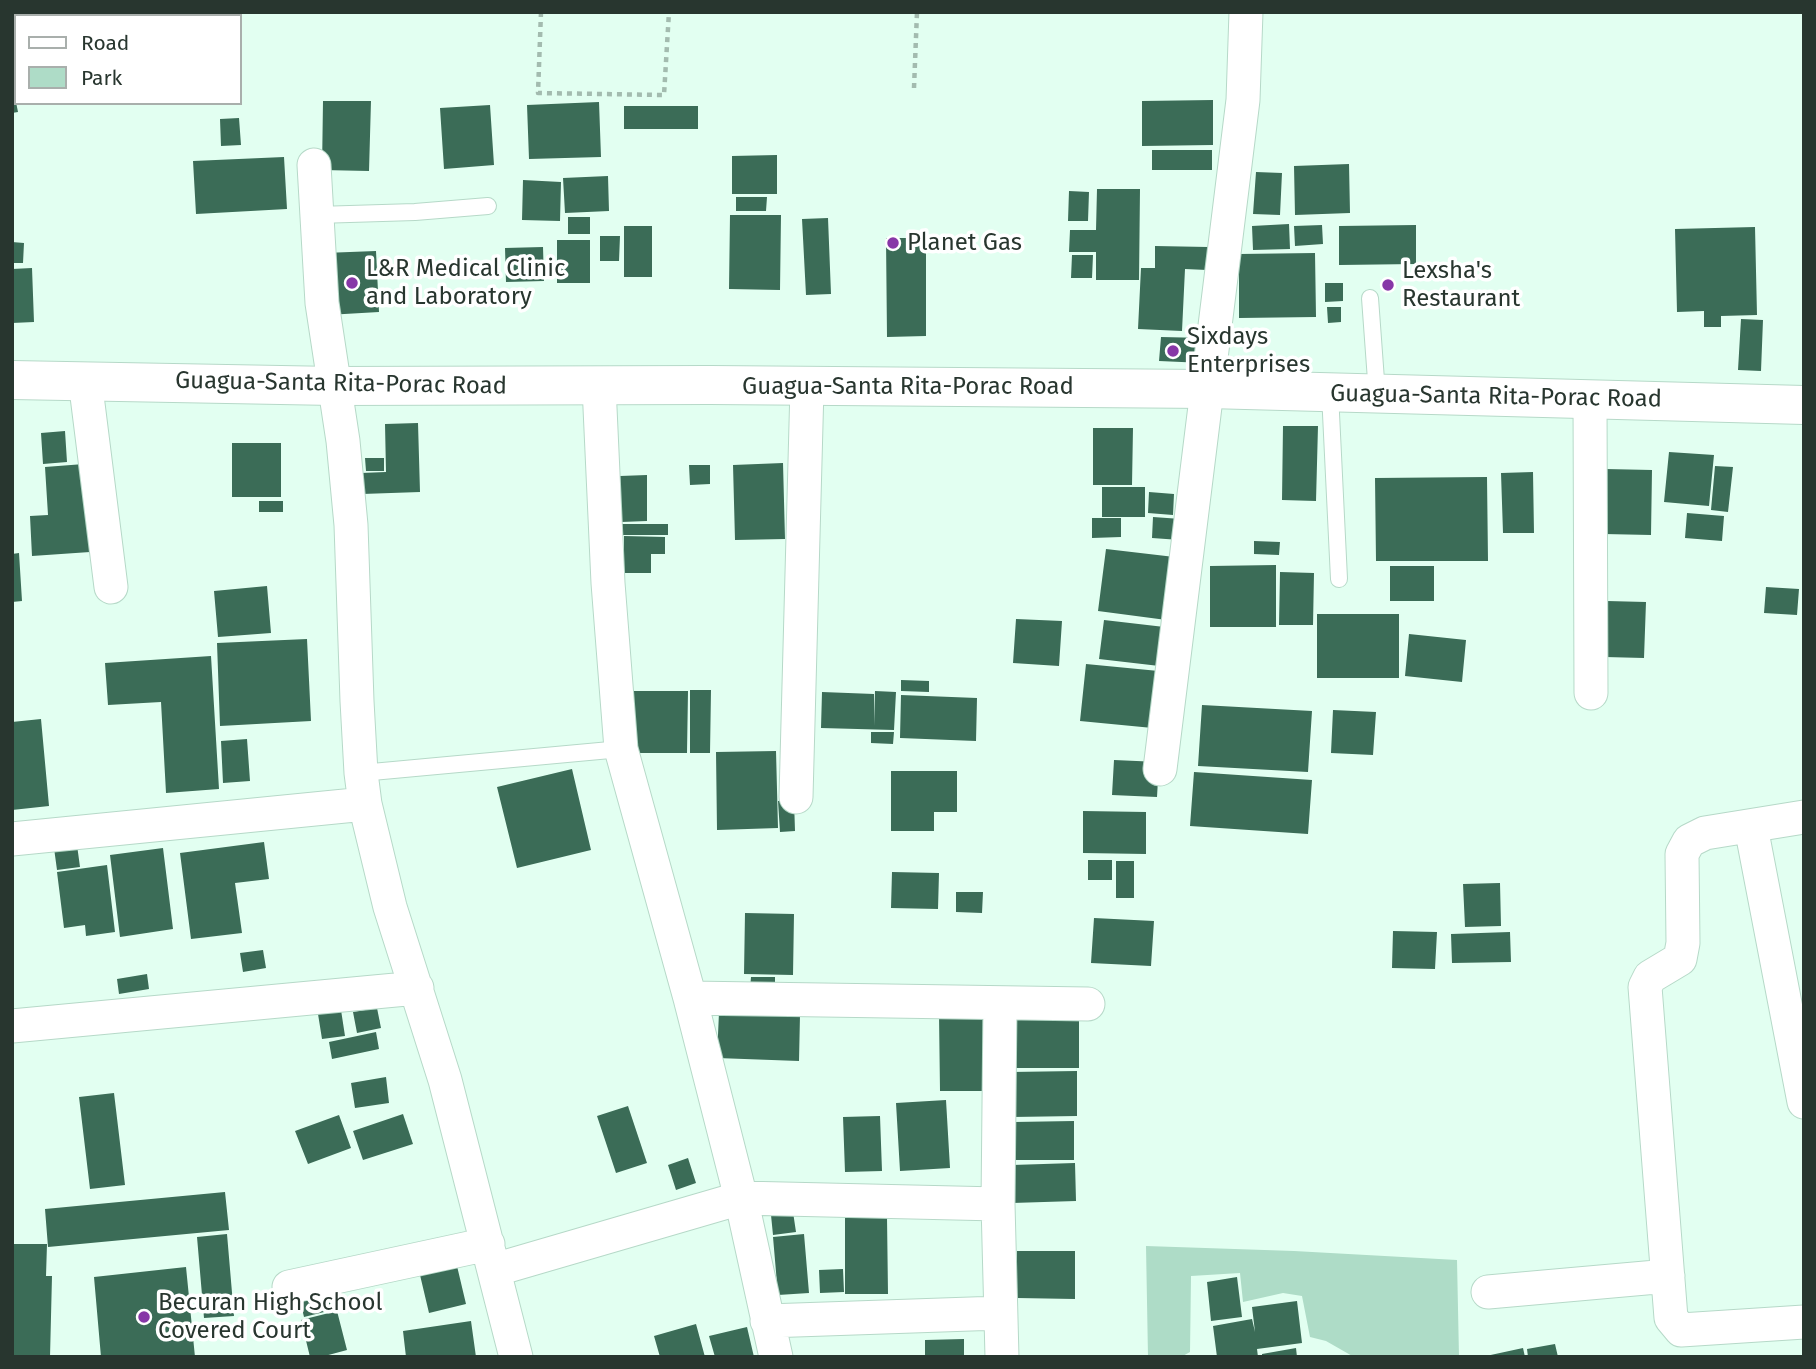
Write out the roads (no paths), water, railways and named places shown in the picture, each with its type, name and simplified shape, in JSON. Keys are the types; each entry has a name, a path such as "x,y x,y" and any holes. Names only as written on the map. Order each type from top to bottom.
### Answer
{"main road":[{"name":"Guagua-Santa Rita-Porac Road","path":"12,380 334,386 1208,389 1804,405"}],"street":[{"path":"1160,769 1243,100 1246,12"},
{"path":"314,165 322,303 343,441 351,525 363,789 390,907 445,1080 516,1357"},
{"path":"85,380 111,587"},
{"path":"599,386 608,583 621,749 690,998 741,1198 776,1357"},
{"path":"796,797 807,387"},
{"path":"1590,399 1591,694"},
{"path":"12,839 363,789"},
{"path":"1804,817 1705,833 1689,841 1682,854 1683,943 1680,959 1650,977 1645,987 1671,1318 1681,1330 1804,1322"},
{"path":"1751,827 1804,1102"},
{"path":"12,1027 417,988"},
{"path":"690,998 1088,1004"},
{"path":"1000,1004 999,1204 1002,1357"},
{"path":"289,1287 491,1257 741,1198 999,1204"},
{"path":"1488,1292 1668,1276"},
{"path":"766,1321 1000,1313"}],"lane":[{"path":"317,215 415,212 488,206"},
{"path":"1370,298 1377,394"},
{"path":"1330,393 1339,579"},
{"path":"363,789 621,749"}],"place":[{"name":"Planet Gas","path":"893,243"},
{"name":"L&R Medical Clinic and Laboratory","path":"352,283"},
{"name":"Lexsha's Restaurant","path":"1388,285"},
{"name":"Sixdays Enterprises","path":"1173,351"},
{"name":"Becuran High School Covered Court","path":"144,1317"}]}
